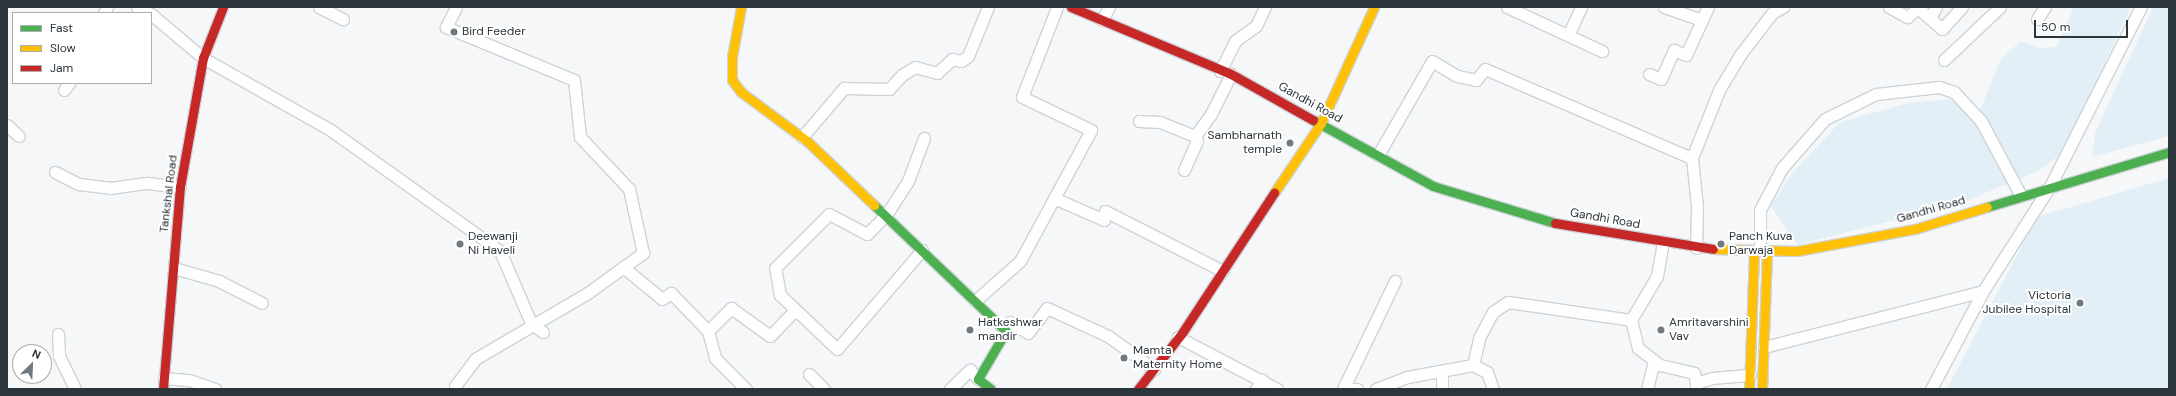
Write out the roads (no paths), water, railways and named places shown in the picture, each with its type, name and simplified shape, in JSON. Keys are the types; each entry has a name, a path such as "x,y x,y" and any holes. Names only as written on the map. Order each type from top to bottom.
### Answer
{"street":[{"path":"138,7 148,12"},
{"name":"Tankshal Road","path":"163,389 180,187 203,58 223,7"},
{"path":"319,7 342,19"},
{"path":"456,7 446,27 574,80 580,137 628,189 643,253 589,292 531,323 475,359 455,386 456,389"},
{"path":"741,7 732,57 732,80 741,92 802,137 1004,329"},
{"path":"802,137 844,88 854,85 872,91 889,89 902,74 915,67 937,73 952,58 961,61 968,56 988,7"},
{"path":"975,301 1020,261 1056,199 1091,130 1022,97 1057,7"},
{"name":"Gandhi Road","path":"1071,7 1225,73 1321,123 1433,186 1535,219 1696,248 1797,251 1915,229 2050,186 2169,152"},
{"path":"1102,20 1109,7"},
{"path":"1195,136 1211,114 1235,41 1256,26 1265,7"},
{"path":"1138,389 1178,337 1321,123 1374,7"},
{"path":"1507,7 1570,33 1602,51"},
{"path":"1570,33 1581,7"},
{"path":"1664,7 1702,20"},
{"path":"1649,74 1661,79 1674,50 1686,56 1708,7"},
{"path":"1696,248 1697,207 1692,158 1719,90 1767,10 1783,7"},
{"path":"1888,7 1907,18 1918,8 1933,12 1942,29 1962,7"},
{"path":"1944,60 2000,7"},
{"path":"2037,19 2045,7"},
{"path":"1931,389 1983,291 2050,186 2141,7"},
{"path":"152,15 203,58 330,129 500,251 531,323 543,332"},
{"path":"1378,155 1432,61 1457,76 1476,80 1486,69 1692,158"},
{"path":"1762,389 1764,346 1760,210 1782,168 1825,119 1876,94 1939,87 1954,92 1981,121 2021,196"},
{"path":"1139,121 1160,122 1195,136 1197,142 1184,170"},
{"path":"7,125 18,136"},
{"path":"922,250 837,349 780,295 775,268 829,214 867,234 886,216 908,181 924,138"},
{"path":"55,172 79,184 110,188 147,183 180,187"},
{"path":"1056,199 1104,220 1105,211 1223,271"},
{"path":"1663,242 1657,276 1631,320 1636,344 1654,361 1673,371 1694,373 1696,386 1750,375"},
{"path":"1749,389 1761,250"},
{"path":"623,267 662,299 671,293 708,331 715,358 746,389"},
{"path":"174,268 219,281 262,303"},
{"path":"1344,389 1395,281"},
{"path":"1764,346 1983,291"},
{"path":"1473,365 1479,338 1492,312 1508,302 1631,320"},
{"path":"708,331 731,308 770,336 795,310"},
{"path":"978,379 1004,329 1010,322 1028,334 1047,308 1108,336 1154,369"},
{"path":"58,334 59,356 75,389"},
{"path":"1178,337 1259,384 1277,389"},
{"path":"1647,389 1654,361"},
{"path":"1376,389 1407,377 1442,373 1473,365 1487,372 1493,389"},
{"path":"950,389 970,370 978,379 991,389"},
{"path":"1442,373 1442,389"},
{"path":"809,374 824,389"},
{"path":"164,378 189,380 215,389"},
{"path":"1334,389 1357,389"}],"place":[{"name":"Bird Feeder","path":"454,32"},
{"name":"Sambharnath temple","path":"1290,143"},
{"name":"Deewanji Ni Haveli","path":"460,244"},
{"name":"Panch Kuva Darwaja","path":"1721,244"},
{"name":"Victoria Jubilee Hospital","path":"2080,303"},
{"name":"Hatkeshwar mandir","path":"970,330"},
{"name":"Amritavarshini Vav","path":"1661,330"},
{"name":"Mamta Maternity Home","path":"1124,358"}]}
